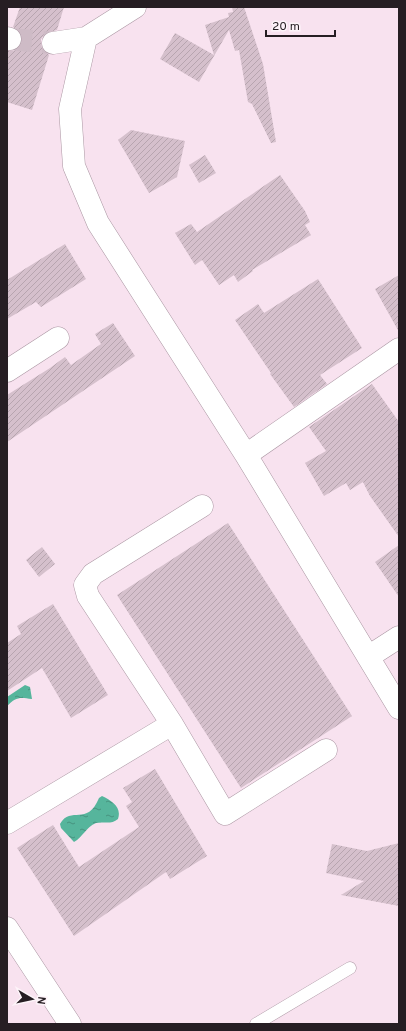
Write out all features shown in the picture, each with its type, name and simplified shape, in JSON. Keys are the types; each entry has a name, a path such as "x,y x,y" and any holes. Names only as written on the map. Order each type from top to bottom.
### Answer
{"street":[{"path":"53,43 86,38 135,7"},
{"path":"86,38 70,109 74,166 98,223 246,455 399,708"},
{"path":"7,371 58,338"},
{"path":"246,455 399,349"},
{"path":"202,506 94,574 85,585 88,596 172,724 225,814 326,750"},
{"path":"368,657 399,637"},
{"path":"7,823 172,724"},
{"path":"7,928 70,1024"}],"lane":[{"path":"256,1024 350,968"}],"water":[{"path":"25,685 30,687 32,699 18,698 7,706 7,697"},
{"path":"102,796 113,802 119,811 118,819 113,822 96,823 87,829 74,842 61,828 60,824 69,816 89,812"}],"building":[{"path":"20,7 64,7 57,30 46,33 41,39 43,50 49,55 32,110 7,102 7,51 18,49 22,43 20,31 13,27"},
{"path":"232,7 244,7 263,64 276,142 271,143 252,104 248,102 239,50 235,51 229,30 199,82 160,59 175,33 214,55 205,25 229,17 228,13 233,12"},
{"path":"131,130 185,141 177,177 149,193 118,140"},
{"path":"205,155 216,173 199,183 189,165"},
{"path":"280,175 305,211 310,222 305,225 311,235 252,270 253,271 238,282 234,275 219,285 202,260 195,265 175,233 191,224 197,232"},
{"path":"65,244 86,279 41,307 36,302 7,319 7,280"},
{"path":"399,275 399,332 375,289"},
{"path":"318,279 362,348 320,375 327,384 294,407 270,374 271,373 235,320 258,304 264,313"},
{"path":"113,323 135,356 7,442 7,395 65,357 71,365 101,344 95,334"},
{"path":"372,384 399,422 399,537 370,496 363,482 350,490 346,483 324,496 305,463 326,451 309,427"},
{"path":"228,523 352,716 241,788 117,595"},
{"path":"399,545 399,597 375,562"},
{"path":"42,547 55,564 39,577 26,560"},
{"path":"53,604 108,695 71,718 42,668 7,691 7,643 21,634 17,626"},
{"path":"155,769 207,856 170,879 166,872 74,936 17,848 53,825 79,867 139,827 126,806 132,802 123,788"},
{"path":"399,843 399,906 341,895 364,881 326,873 332,844 367,851"}],"tunnel":[{"path":"10,39 53,43"}]}
